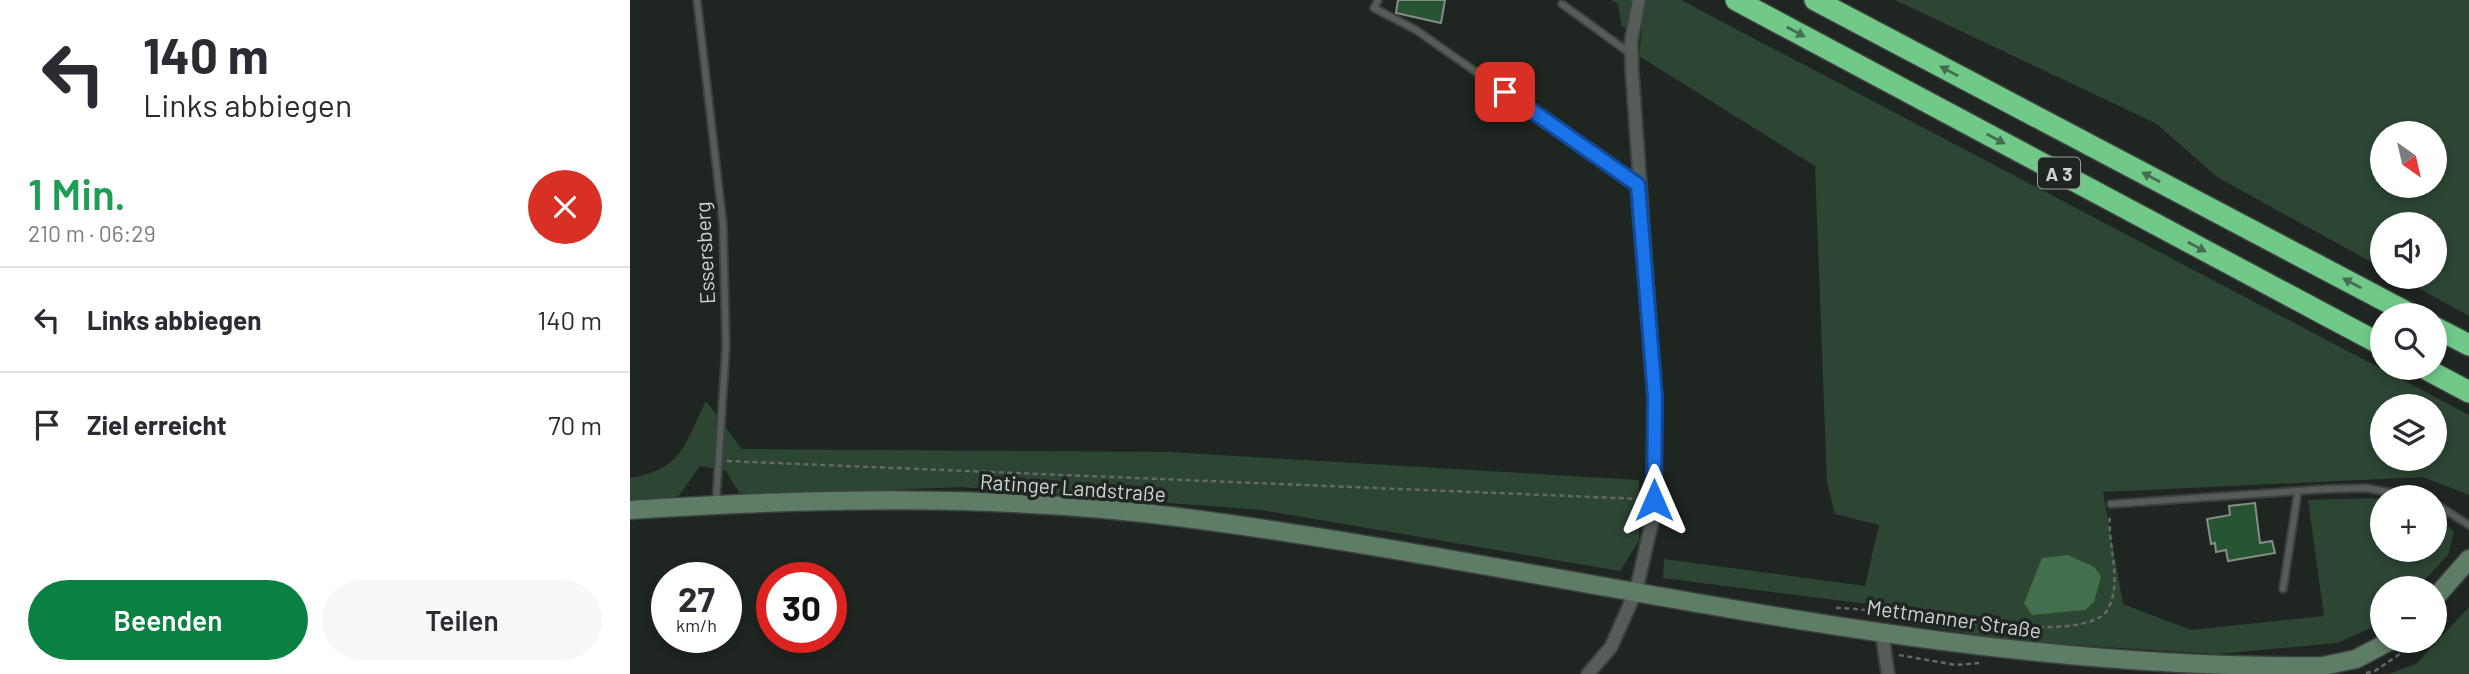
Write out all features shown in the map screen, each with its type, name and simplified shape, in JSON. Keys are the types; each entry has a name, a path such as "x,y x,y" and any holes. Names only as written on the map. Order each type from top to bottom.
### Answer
{"highway":[{"name":"A 3","path":"1736,0 2370,339"},
{"name":"A 3","path":"1815,0 2389,303"},
{"path":"2447,334 2469,345"},
{"path":"2446,380 2469,392"}],"main road":[{"name":"Ratinger Landstraße","path":"630,510 716,504 881,499 1035,505 1172,516 1508,569"},
{"path":"2447,584 2469,559"},
{"name":"Mettmanner Straße","path":"1508,569 1882,633 2006,651 2119,661 2260,667 2323,666 2356,659 2370,652"}],"street":[{"path":"1588,674 1611,647 1636,590 1654,513 1655,397 1638,185 1631,54 1639,0"},
{"path":"1882,633 1888,674"}],"lane":[{"name":"Essersberg","path":"697,0 723,224 726,346 716,460 716,504"},
{"path":"1378,0 1374,8 1416,30 1638,185"},
{"path":"1562,4 1631,54"},
{"path":"2111,504 2370,489"},
{"path":"2283,589 2298,491"},
{"path":"2447,511 2469,525"}],"path":[{"path":"716,460 1654,500"},
{"path":"1871,610 1971,623 2048,628 2084,624 2098,618 2106,612 2113,596 2114,573 2108,535 2111,504"},
{"path":"1884,652 1956,665 1989,662"}],"shaded area":[{"path":"1611,0 1681,0 2370,363 2370,380 2403,380 2429,394 2370,394 2370,471 2447,471 2447,403 2469,415 2469,495 2423,477 2103,492 2123,604 2191,630 2324,616 2308,500 2370,498 2370,562 2441,562 2428,576 2370,576 2370,628 2337,643 2217,654 2022,642 1892,621 1883,606 1663,578 1664,559 1865,586 1879,525 1835,514 1827,482 1815,166 1639,56 1642,30 1622,27 1618,4"},
{"path":"1895,0 2469,0 2469,316 2420,289 2447,289 2447,212 2370,212 2370,261 2217,177 2157,124"},
{"path":"706,401 742,449 1169,452 1639,480 1639,541 1620,571 1261,510 961,487 741,496 726,471 700,466 677,498 630,500 630,478 661,468 680,453"},
{"path":"2447,525 2454,532 2447,556"},
{"path":"2068,555 2094,567 2101,576 2094,602 2085,610 2032,615 2024,603 2042,558"},
{"path":"2469,607 2469,674 2388,674 2416,664 2426,653 2447,653 2447,631"}],"building":[{"path":"1398,0 1445,0 1441,23 1396,13"},
{"path":"2255,503 2260,543 2272,541 2275,553 2228,561 2226,550 2216,552 2215,543 2211,544 2207,519 2230,515 2229,506"}],"route":[{"path":"1505,92 1638,185 1655,397 1654,500"}]}
